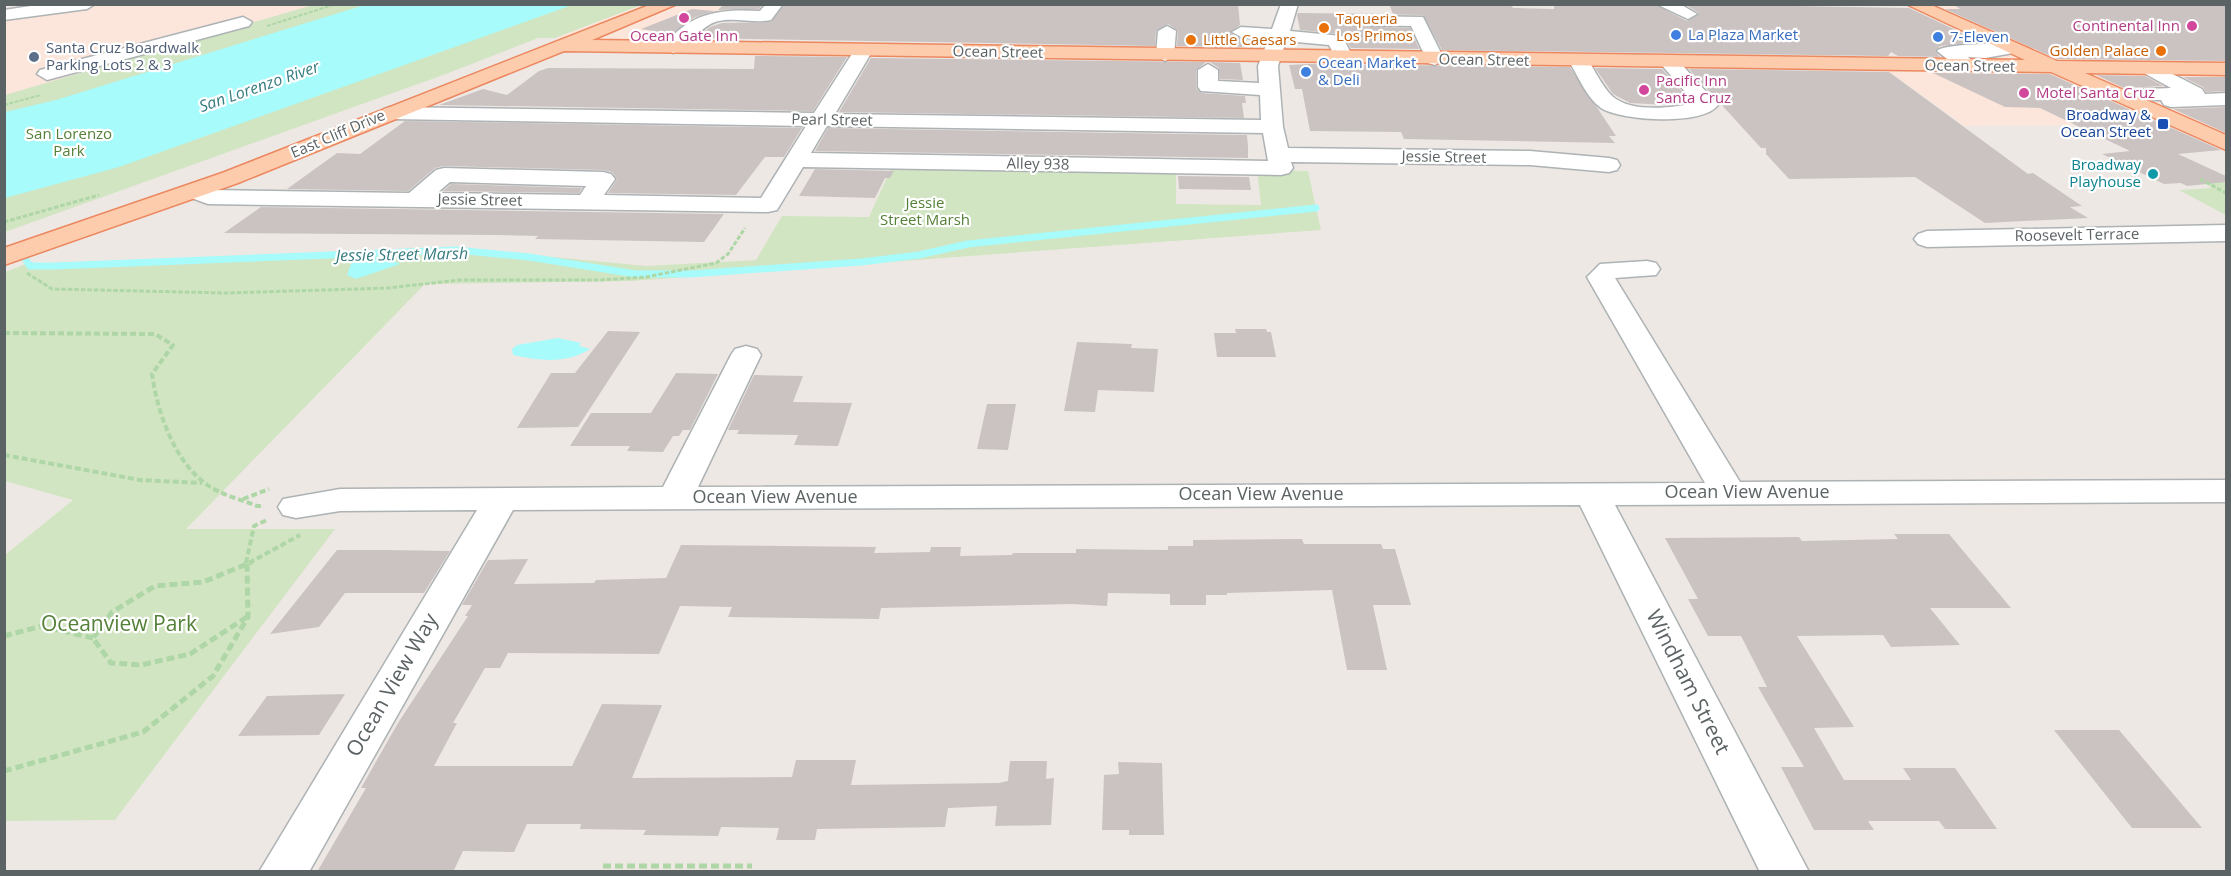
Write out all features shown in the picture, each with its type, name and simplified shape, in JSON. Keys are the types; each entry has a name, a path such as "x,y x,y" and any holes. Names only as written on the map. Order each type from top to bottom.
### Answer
{"main road":[{"name":"East Cliff Drive","path":"12,262 669,4"},
{"path":"1922,5 2010,57"},
{"name":"Ocean Street","path":"562,45 1165,55 1208,64 1275,45 1317,57 1968,66 2010,57 2055,67 2226,69"},
{"path":"2055,67 2226,142"}],"street":[{"path":"4,15 60,14 87,4"},
{"path":"672,46 700,20 714,11 765,16 775,4"},
{"path":"1280,161 1272,127 1268,89 1275,45 1290,4"},
{"path":"1664,4 1688,14"},
{"path":"1360,21 1417,21 1435,59"},
{"path":"47,74 243,22"},
{"path":"1165,55 1167,32"},
{"path":"1241,32 1275,45 1335,40 1344,57"},
{"path":"768,205 864,50"},
{"path":"1968,66 1946,51 1985,52 2010,57"},
{"path":"1579,61 1606,102 1662,120 1698,110 1707,105 1670,62"},
{"path":"1208,64 1208,87 1268,89"},
{"path":"2156,68 2206,91"},
{"path":"2128,99 2195,93 2156,68"},
{"path":"2128,99 2226,99"},
{"name":"Pearl Street","path":"391,113 1272,127"},
{"path":"2171,118 2226,115"},
{"name":"Jessie Street","path":"1280,161 1530,158 1609,165"},
{"name":"Alley 938","path":"796,160 1280,161"},
{"name":"Jessie Street","path":"194,191 207,196 768,205"},
{"name":"Roosevelt Terrace","path":"1927,239 2226,233"},
{"path":"1647,269 1609,270 1601,277 1728,492"},
{"path":"675,498 746,355"},
{"name":"Ocean View Avenue","path":"302,519 340,500 1591,492 2226,491"},
{"name":"Windham Street","path":"1591,492 1785,872"},
{"name":"Ocean View Way","path":"283,872 502,499"}],"path":[{"path":"2200,179 2226,193"},
{"path":"12,262 52,289 282,293 389,288 459,280 601,280 646,277 716,263 728,254 754,213 768,205"},
{"path":"4,333 155,334 173,345 152,374 153,390 164,424 203,483"},
{"path":"4,455 140,480 203,483 257,506 302,519"},
{"path":"93,638 112,612 155,586 203,582 246,565 302,519"},
{"path":"4,771 143,732 213,676 248,616 246,565 254,526 302,519"},
{"path":"4,636 42,626 93,638 111,663 141,664 190,654 248,616"},
{"path":"603,866 752,866"}],"shaded area":[{"name":"Santa Cruz Boardwalk Parking Lots 2 & 3","path":"39,4 313,5 5,95 4,9"},
{"path":"641,5 788,5 777,18 710,18 687,41 555,38"},
{"path":"1935,5 2226,5 2226,130 2197,132 2182,124 1965,126 1880,65 1955,65 1903,31 1961,31 1990,26"}],"green space":[{"name":"San Lorenzo Park","path":"313,5 641,5 555,38 538,38 446,74 5,232 5,95"},
{"name":"Oceanview Park","path":"893,164 1176,169 1176,204 1261,205 1257,170 1308,171 1321,230 632,281 425,284 186,529 335,529 115,820 5,821 5,555 73,500 5,481 5,272 26,264 460,248 646,266 756,260 782,216 869,217"},
{"path":"2226,180 2226,215 2179,190 2212,188 2202,181"}],"water":[{"name":"San Lorenzo Park","path":"368,4 572,5 119,167 5,198 5,112 56,100"},
{"path":"389,258 400,264 356,279 347,275 351,264 360,259"},
{"path":"558,338 581,343 579,346 590,349 572,357 553,360 513,355 512,349 517,345"}],"building":[{"path":"724,4 763,4 759,9 718,10"},
{"path":"785,4 1238,4 1240,25 1230,33 1242,39 1242,47 1177,46 1178,31 1168,24 1156,31 1155,46 697,38 710,27 722,23 771,22"},
{"path":"1389,4 1510,4 1513,8 1554,9 1554,4 1654,4 1687,21 1699,13 1685,4 1909,8 1981,42 1940,46 1935,51 1940,57 1898,56 1891,52 1888,56 1442,50 1423,15 1360,14 1349,21 1352,26 1410,28 1419,49 1351,48 1342,34 1300,30 1298,13 1393,14"},
{"path":"1953,4 2226,4 2226,61 2057,59 1945,9 1960,9"},
{"path":"692,9 714,11 693,18 672,34 641,29"},
{"path":"755,56 847,57 813,111 439,105 483,89 507,95 539,71 548,68 754,69"},
{"path":"871,58 1206,62 1196,70 1196,88 1201,93 1245,96 1246,103 1242,103 1244,118 839,112"},
{"path":"1210,62 1240,63 1243,80 1220,79 1219,68"},
{"path":"1289,65 1570,67 1616,136 1609,136 1615,143 1404,139 1401,132 1310,131 1302,89 1295,89"},
{"name":"Pacific Inn Santa Cruz","path":"1595,68 1662,69 1691,102 1667,105 1630,103 1613,94"},
{"path":"1689,69 1889,72 2028,174 2033,173 2082,206 2070,207 2088,218 1985,223 1915,177 1789,179 1766,154 1766,148 1761,148"},
{"path":"1933,73 2050,74 2221,150 2178,154 2226,176 2226,182 2187,186 2181,183 2164,184 2102,154 2130,151 2040,108 2005,107"},
{"path":"2096,75 2145,76 2163,86 2124,88"},
{"path":"2183,77 2226,77 2226,91 2206,92 2203,87"},
{"path":"2226,107 2226,133 2173,109"},
{"path":"405,121 802,128 784,157 765,157 736,195 608,193 617,179 612,172 603,170 444,166 435,168 408,191 287,189 337,153 360,154"},
{"path":"828,128 1247,135 1248,158 815,151"},
{"path":"815,169 894,171 890,178 885,178 875,198 799,196"},
{"path":"1178,176 1249,177 1251,190 1179,189"},
{"path":"451,184 582,188 579,193 443,191"},
{"path":"261,207 724,214 704,242 535,239 538,236 496,235 224,233"},
{"path":"1235,329 1266,329 1267,332 1271,332 1276,357 1217,357 1214,333 1236,333"},
{"path":"608,331 640,332 578,427 517,428 551,373 575,373"},
{"path":"1077,342 1132,344 1131,348 1158,349 1154,392 1098,390 1095,412 1064,411"},
{"path":"676,373 718,374 690,430 683,430 679,436 673,436 663,452 627,451 630,446 570,446 591,413 651,413"},
{"path":"754,375 803,376 793,402 852,403 838,446 794,445 798,435 737,434 739,430 728,430"},
{"path":"987,404 1016,404 1008,450 977,449"},
{"path":"1894,534 1949,534 2011,608 1930,608 1960,645 1891,647 1883,635 1797,636 1854,727 1814,728 1844,780 1911,780 1903,768 1955,768 1997,829 1945,829 1939,821 1868,821 1874,830 1814,830 1781,767 1804,767 1758,687 1767,687 1741,636 1708,636 1688,599 1698,599 1665,538 1799,537 1802,541 1898,539"},
{"path":"1302,539 1304,544 1381,544 1383,549 1395,549 1411,605 1373,605 1387,670 1347,670 1332,590 1206,595 1206,605 1170,605 1170,594 1108,593 1107,606 1072,604 881,608 879,619 728,617 732,607 680,606 659,654 508,653 500,668 485,668 453,723 457,723 434,766 572,766 602,704 662,705 632,778 792,777 796,760 856,760 851,785 999,783 1008,781 1010,761 1047,761 1046,779 1054,778 1051,825 995,826 997,806 948,808 945,827 817,829 815,840 776,840 779,828 721,827 718,836 643,835 646,830 580,829 581,824 527,824 514,852 463,851 453,872 317,872 366,788 361,788 398,723 468,616 465,616 472,605 462,605 488,560 528,559 514,584 594,583 596,580 666,578 681,545 876,547 874,553 930,552 931,547 961,547 960,556 1076,553 1076,549 1168,550 1168,546 1193,546 1193,540"},
{"path":"337,550 450,551 424,593 345,593 319,627 270,634"},
{"path":"345,694 319,735 238,736 267,696"},
{"path":"2054,730 2119,730 2202,828 2132,828"},
{"path":"1118,762 1162,763 1164,835 1129,835 1129,830 1102,830 1104,775 1119,774"}],"waterway":[{"name":"Jessie Street Marsh","path":"26,260 30,266 55,266 456,250 529,257 636,274 691,274 861,262 919,255 968,244 1316,208"}],"place":[{"name":"Ocean Gate Inn","path":"684,18"},
{"name":"Continental Inn","path":"2192,26"},
{"name":"Taqueria Los Primos","path":"1324,28"},
{"name":"La Plaza Market","path":"1676,35"},
{"name":"7-Eleven","path":"1938,37"},
{"name":"Little Caesars","path":"1191,40"},
{"name":"Golden Palace","path":"2161,51"},
{"name":"Santa Cruz Boardwalk Parking Lots 2 & 3","path":"34,57"},
{"name":"Ocean Market & Deli","path":"1306,72"},
{"name":"Pacific Inn Santa Cruz","path":"1644,90"},
{"name":"Motel Santa Cruz","path":"2024,93"},
{"name":"Broadway & Ocean Street","path":"2163,124"},
{"name":"Broadway Playhouse","path":"2153,174"}],"water label":[{"name":"San Lorenzo River","path":"259,86"}]}
